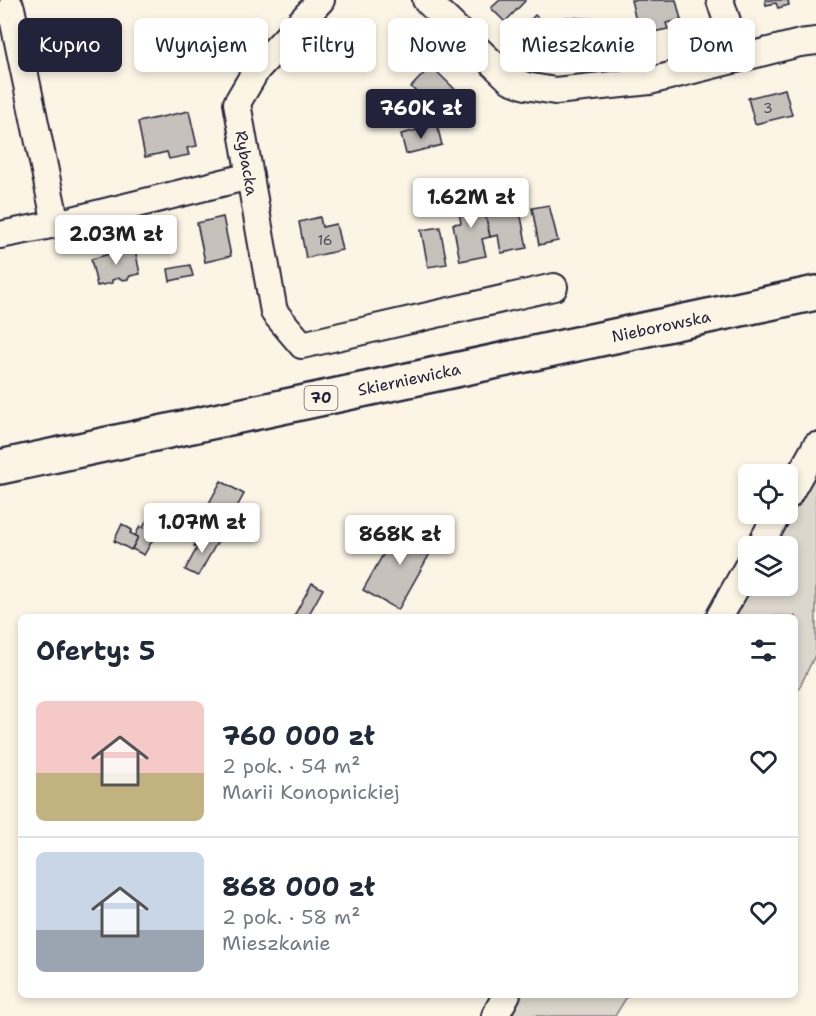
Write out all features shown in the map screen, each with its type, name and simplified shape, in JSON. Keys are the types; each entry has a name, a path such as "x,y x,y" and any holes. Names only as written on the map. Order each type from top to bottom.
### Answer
{"main road":[{"name":"Nieborowska","path":"505,358 816,293"},
{"name":"Skierniewicka","path":"0,466 505,358"}],"street":[{"name":"Rybacka","path":"321,0 257,69 237,103 274,312 302,345 554,287"},
{"path":"426,0 510,80 526,86 555,91 650,81 685,72"},
{"path":"720,0 726,18"},
{"path":"11,8 56,224"},
{"path":"755,54 800,42 816,41"},
{"path":"0,235 56,224 250,176"},
{"path":"798,478 816,446"},
{"path":"721,614 738,584"},
{"path":"495,1016 505,998"}],"shaded area":[{"path":"816,442 816,653 798,691 798,614 725,614 739,596 798,596 798,536 765,536 772,524 798,524 798,475"},
{"path":"519,998 626,998 615,1016 510,1016"}],"building":[{"path":"500,0 525,1 509,18 501,18 491,8"},
{"path":"631,0 676,0 680,18 668,18 666,23 668,29 656,31 656,18 635,18"},
{"path":"765,0 788,0 789,5 778,8 776,3 766,5"},
{"path":"425,72 437,72 465,99 445,120 426,98 425,100 411,87"},
{"path":"785,89 792,115 755,124 748,98"},
{"path":"189,111 197,146 187,148 189,155 169,159 167,152 145,157 138,122"},
{"path":"437,125 442,145 406,154 401,134"},
{"path":"507,191 512,212 520,211 527,248 501,253 498,235 490,237 481,194"},
{"path":"481,194 490,237 482,239 486,256 460,261 453,224 461,223 457,202 472,198 472,195"},
{"path":"549,205 558,241 539,245 532,208"},
{"path":"223,217 231,256 205,262 197,223"},
{"path":"320,217 322,227 336,224 342,250 306,258 299,222"},
{"path":"440,227 447,264 428,267 421,230"},
{"path":"125,247 126,250 135,249 140,274 97,286 91,259 113,253 112,249"},
{"path":"190,265 193,276 170,281 168,269"},
{"path":"221,481 244,494 225,529 216,524 218,521 211,517 214,511 207,507"},
{"path":"147,520 160,527 144,555 132,549 140,526 143,528"},
{"path":"402,521 437,541 398,610 363,590"},
{"path":"122,524 132,530 130,533 138,537 131,550 114,541"},
{"path":"206,532 219,539 198,576 185,570 197,548 194,546"},
{"path":"312,583 323,589 309,614 295,614"}]}
